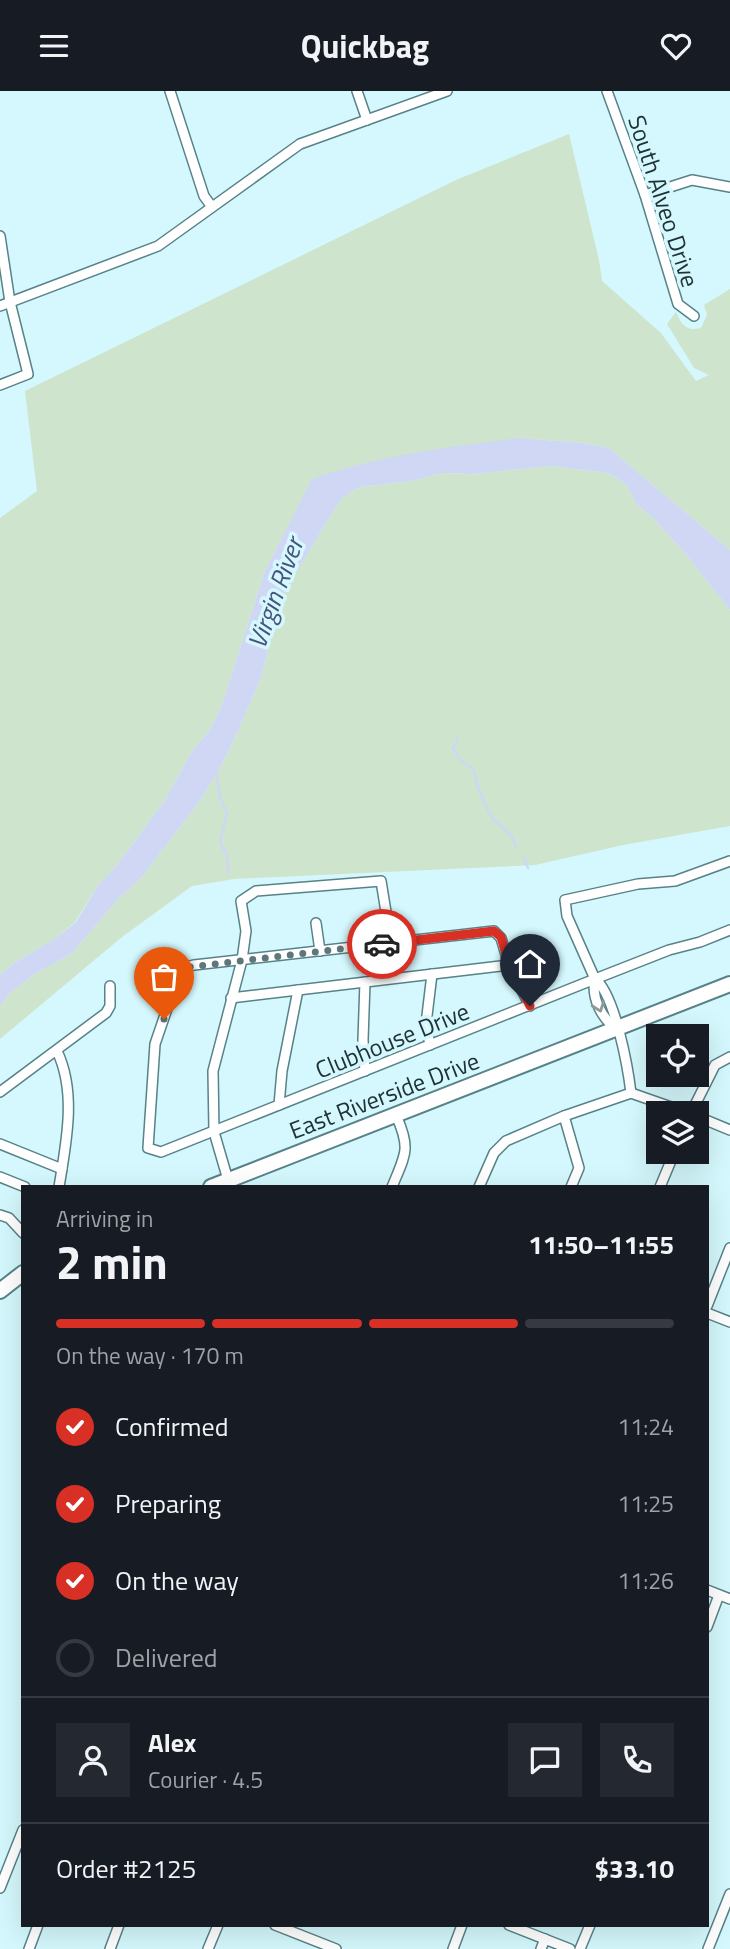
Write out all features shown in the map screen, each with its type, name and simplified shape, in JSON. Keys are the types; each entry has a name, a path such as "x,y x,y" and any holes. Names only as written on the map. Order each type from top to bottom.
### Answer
{"main road":[{"name":"East Riverside Drive","path":"215,1185 730,984"}],"street":[{"path":"170,91 204,195 212,207"},
{"path":"358,91 367,120"},
{"path":"0,306 158,246 300,144 447,91"},
{"name":"South Alveo Drive","path":"607,91 645,195 678,304 694,316"},
{"path":"645,195 692,180 730,187"},
{"path":"0,236 10,302 28,374 0,384"},
{"path":"631,1093 628,1066 617,1030 616,1017 603,985 595,979 567,916 565,899 638,884 675,881 730,861"},
{"path":"228,1179 214,1132 213,1071 242,960 246,931 241,901 256,891 381,881 391,943"},
{"path":"316,923 320,951"},
{"name":"Clubhouse Drive","path":"242,960 181,968 155,1044 148,1148 161,1153 595,979 730,930"},
{"path":"242,960 494,931 501,937 509,965 530,1006"},
{"path":"231,998 509,965"},
{"path":"430,1045 426,1024 432,974"},
{"path":"365,982 365,1071"},
{"path":"0,1092 106,1013 110,1006 110,986"},
{"path":"279,1105 282,1071 298,990"},
{"path":"57,1051 64,1065 68,1107 68,1139 59,1185"},
{"path":"696,1101 715,1065 730,1057"},
{"path":"480,1185 494,1153 506,1141 564,1116 631,1093 655,1101"},
{"path":"393,1185 405,1155 406,1136 396,1115"},
{"path":"564,1116 579,1168 572,1185"},
{"path":"709,1121 730,1130"},
{"path":"0,1144 62,1169"},
{"path":"661,1185 670,1164"},
{"path":"0,1177 21,1185"},
{"path":"0,1215 9,1218 21,1231"},
{"path":"709,1302 730,1248"},
{"path":"709,1314 730,1322"},
{"path":"709,1591 730,1599"},
{"path":"709,1621 719,1595"},
{"path":"0,1888 21,1836"},
{"path":"708,1949 730,1894"},
{"path":"29,1949 37,1927"},
{"path":"110,1949 118,1927"},
{"path":"208,1949 217,1927"},
{"path":"280,1927 336,1949"},
{"path":"453,1949 461,1927"},
{"path":"514,1927 570,1949"},
{"path":"580,1949 589,1927"},
{"path":"541,1949 545,1939"}],"green space":[{"path":"569,134 602,281 661,333 696,381 709,375 694,368 667,324 676,312 685,326 691,329 701,328 707,315 704,305 730,289 730,550 609,448 583,443 521,438 313,479 265,571 222,705 210,730 191,753 165,800 118,864 99,884 75,922 56,938 14,963 0,975 0,518 37,491 25,391 456,180"},
{"path":"551,466 608,473 626,484 636,504 652,517 685,553 730,610 730,826 623,845 535,865 234,879 192,886 122,937 0,1039 0,1006 8,995 33,975 71,954 120,897 141,878 199,802 220,768 261,677 280,604 341,499 359,487 411,481 442,473 472,474"}],"water":[{"name":"Virgin River","path":"521,438 609,448 730,550 730,610 685,553 652,517 636,504 626,484 608,473 551,466 472,474 442,473 411,481 359,487 341,499 291,581 280,604 261,677 220,768 199,802 141,878 120,897 71,954 33,975 8,995 0,1006 0,975 76,922 99,884 118,864 165,800 191,753 210,730 222,705 265,571 312,479 389,458"}],"waterway":[{"path":"458,739 453,748 460,760 474,770 489,812 511,835 516,847"},
{"path":"216,773 220,797 227,813 220,843 227,855 228,874"},
{"path":"524,858 528,868"}],"way so far":[{"path":"164,1019 181,968 382,944"}],"route":[{"path":"382,944 494,931 501,937 509,965 530,1006"}]}
